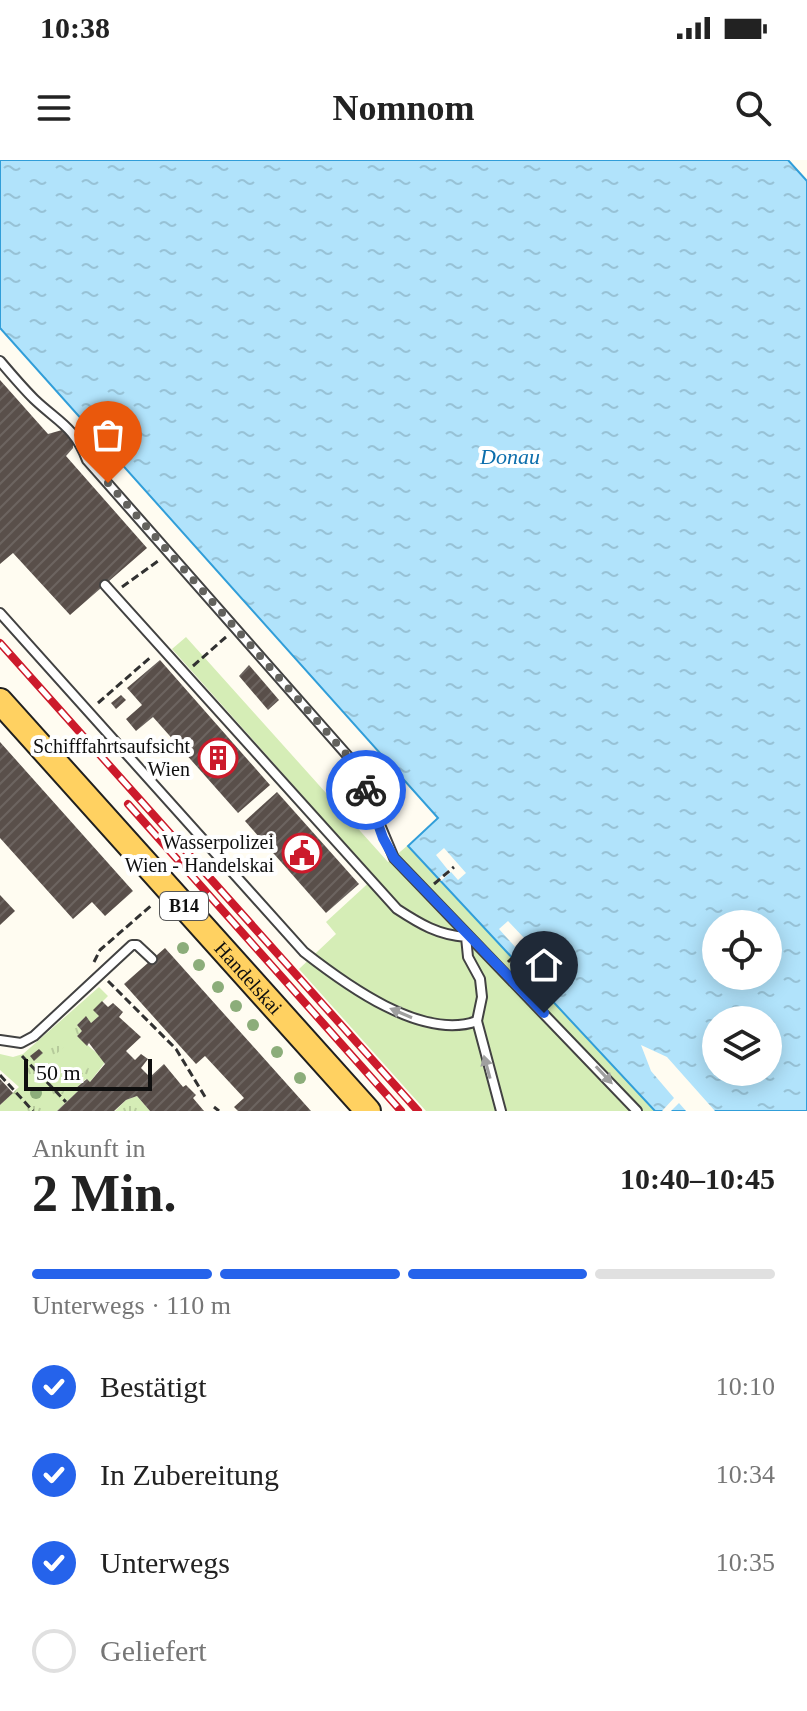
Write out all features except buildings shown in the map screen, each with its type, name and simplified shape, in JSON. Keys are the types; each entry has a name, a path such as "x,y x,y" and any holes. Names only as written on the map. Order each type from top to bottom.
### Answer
{"main road":[{"name":"Handelskai","path":"0,701 368,1111"}],"lane":[{"path":"0,361 36,401 58,416 79,438 87,460 354,763 394,858 466,937 637,1111"},
{"path":"105,585 397,909 446,936 466,937"},
{"path":"0,613 304,952 365,994 416,1019 465,1026 477,1021"},
{"path":"466,937 468,957 480,979 482,997 477,1021 501,1111"},
{"path":"0,1040 21,1043 34,1036 134,944 152,959"}],"path":[{"path":"113,594 169,552"},
{"path":"184,674 236,629"},
{"path":"87,713 161,648"},
{"path":"425,892 454,867"},
{"path":"169,890 100,950 94,962 100,973 176,1049 205,1098 197,1103"},
{"path":"21,1043 20,1054 66,1102"},
{"path":"0,1075 33,1111"},
{"path":"214,1107 219,1111"}],"green space":[{"path":"186,637 388,862 407,846 655,1111 426,1111 299,969 336,934 326,922 375,877 172,649"},
{"path":"99,987 108,996 94,1010 99,1016 91,1023 85,1017 77,1025 82,1031 77,1036 106,1061 90,1082 86,1079 57,1111 0,1111 0,1105 19,1087 0,1070 0,1054 13,1057 23,1054"},
{"path":"66,1045 88,1068 62,1092 40,1069"},
{"path":"137,1096 150,1111 115,1111 126,1100"}],"water":[{"name":"Donau","path":"0,160 788,160 807,181 807,1111 655,1111 408,846 438,818 0,328"}],"pier":[{"path":"444,848 466,873 458,880 451,872 441,881 438,879 448,870 436,855"},
{"path":"508,921 561,977 550,985 520,952 511,958 517,949 499,929"},
{"path":"641,1045 667,1057 715,1111 686,1111 679,1103 671,1111 662,1111 674,1098 651,1071"}],"railway":[{"path":"0,643 418,1111"},
{"path":"128,804 401,1111"}],"way so far":[{"path":"108,483 354,763 366,790"}],"place":[{"name":"Schifffahrtsaufsicht Wien","path":"218,758"},
{"name":"Wasserpolizei Wien - Handelskai","path":"302,853"}],"route":[{"path":"366,790 383,838 394,858 466,937 544,1013"}]}
